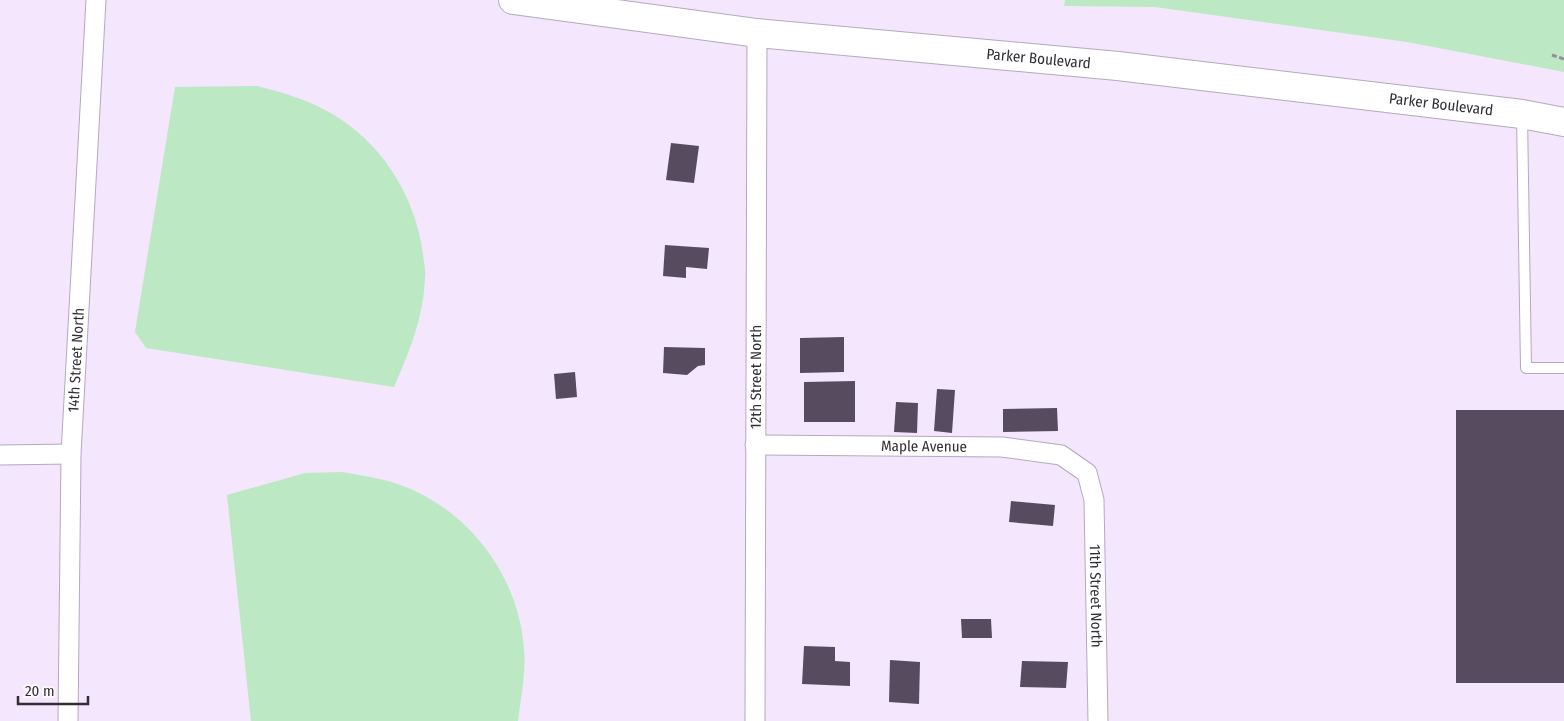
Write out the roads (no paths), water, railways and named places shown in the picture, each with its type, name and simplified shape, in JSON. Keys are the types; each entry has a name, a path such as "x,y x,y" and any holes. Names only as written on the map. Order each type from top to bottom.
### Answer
{"street":[{"name":"14th Street North","path":"68,721 71,454 96,0"},
{"name":"Parker Boulevard","path":"513,0 757,33 1118,66 1522,114 1564,122"},
{"name":"12th Street North","path":"755,721 757,33"},
{"name":"Maple Avenue","path":"755,445 1002,448 1061,455 1087,473"},
{"path":"0,455 71,454"},
{"name":"11th Street North","path":"1087,473 1094,500 1098,721"}],"lane":[{"path":"1522,114 1526,368 1564,368"}]}
